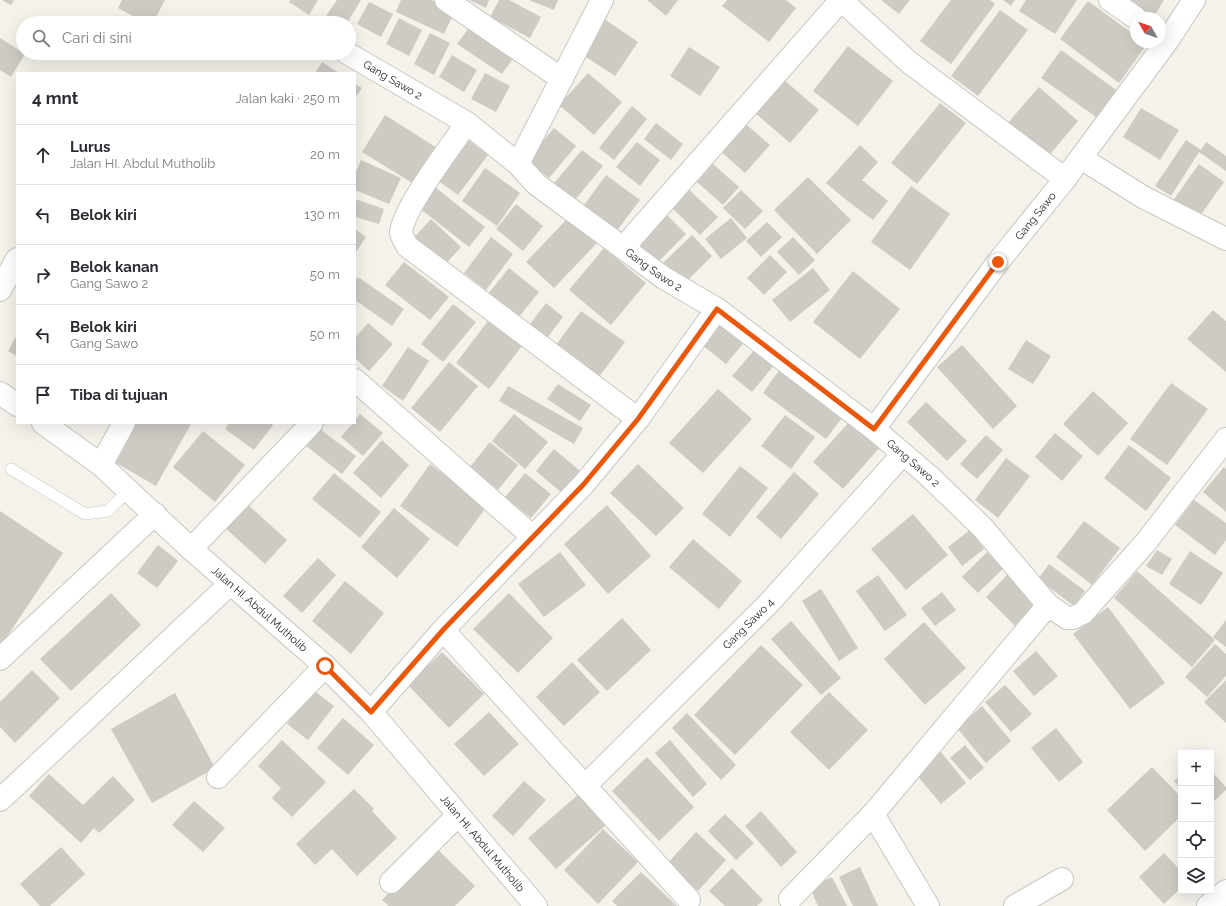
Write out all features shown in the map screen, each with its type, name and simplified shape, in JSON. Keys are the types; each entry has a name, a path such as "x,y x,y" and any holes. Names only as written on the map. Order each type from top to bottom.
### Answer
{"street":[{"path":"446,0 562,79"},
{"path":"518,164 602,0"},
{"path":"623,248 841,0 910,63 1065,179"},
{"path":"1110,0 1130,14"},
{"name":"Gang Sawo","path":"1166,35 1194,0"},
{"name":"Gang Sawo","path":"874,429 998,262 1081,158 1156,48"},
{"name":"Gang Sawo 2","path":"356,58 467,123 518,164 536,184 664,278 717,309 874,429 929,476 983,528 1048,605 1067,618 1073,618 1083,613 1146,542 1226,439"},
{"path":"467,123 414,201 403,223 401,234 407,246 638,419"},
{"path":"1081,158 1143,197 1226,239"},
{"path":"0,290 16,261"},
{"path":"371,712 443,630 583,485 638,419 717,309"},
{"path":"356,381 533,537"},
{"path":"0,393 16,404"},
{"name":"Jalan HI. Abdul Mutholib","path":"44,424 102,465 190,548 325,666 371,712 536,906"},
{"path":"102,465 123,424"},
{"path":"190,548 311,424"},
{"name":"Gang Sawo 4","path":"585,786 769,603 903,454"},
{"path":"0,658 155,514"},
{"path":"0,800 230,584"},
{"path":"790,899 873,814 1048,605"},
{"path":"443,630 689,900"},
{"path":"218,777 325,666"},
{"path":"873,814 928,906"},
{"path":"391,882 458,815"},
{"path":"1015,906 1062,879"},
{"path":"1208,906 1226,891"}],"lane":[{"path":"11,469 86,514 108,511 129,490"}],"building":[{"path":"2,0 14,0 11,5"},
{"path":"122,0 165,0 157,16 133,16 118,8"},
{"path":"290,0 318,0 309,15 289,2"},
{"path":"337,0 361,0 351,16 326,16"},
{"path":"401,0 431,0 455,11 444,34 396,12"},
{"path":"469,0 489,0 486,8"},
{"path":"499,0 509,0 541,17 530,38 490,17"},
{"path":"529,0 558,0 554,10"},
{"path":"647,0 678,0 666,16"},
{"path":"727,0 786,0 796,8 769,42 722,6"},
{"path":"881,0 910,0 899,14"},
{"path":"951,0 990,0 995,4 951,64 920,41"},
{"path":"1003,0 1015,0 1011,6"},
{"path":"1026,0 1077,0 1055,34 1019,11"},
{"path":"1125,0 1164,0 1157,12 1144,12"},
{"path":"1088,1 1130,32 1130,48 1144,48 1119,83 1060,39"},
{"path":"369,2 393,14 381,37 357,24"},
{"path":"1000,10 1028,30 978,96 951,76"},
{"path":"600,16 638,42 615,76 577,51"},
{"path":"399,18 422,30 409,56 386,44"},
{"path":"472,24 516,54 502,74 457,44"},
{"path":"430,33 450,43 434,75 414,64"},
{"path":"0,38 16,48 16,60 21,60 11,77 0,70"},
{"path":"848,46 893,81 858,126 813,91"},
{"path":"689,47 720,67 700,96 670,76"},
{"path":"1061,50 1119,92 1099,119 1041,78"},
{"path":"452,55 477,70 464,92 439,77"},
{"path":"322,62 337,72 316,72"},
{"path":"485,73 510,86 496,112 471,99"},
{"path":"588,73 622,102 594,135 559,105"},
{"path":"783,79 819,110 790,143 754,112"},
{"path":"356,85 362,88 356,97"},
{"path":"1039,87 1078,121 1047,158 1007,124"},
{"path":"940,103 966,123 917,184 891,163"},
{"path":"632,106 647,119 614,160 599,148"},
{"path":"1141,108 1179,130 1160,160 1123,137"},
{"path":"385,115 437,148 414,184 362,152"},
{"path":"741,120 770,145 745,173 716,147"},
{"path":"656,123 683,144 671,160 644,139"},
{"path":"554,128 576,146 549,178 527,160"},
{"path":"463,136 488,155 458,195 433,177"},
{"path":"1186,140 1201,150 1206,142 1226,156 1226,171 1199,152 1171,196 1155,186"},
{"path":"637,142 660,160 640,186 616,167"},
{"path":"860,145 878,162 862,180 888,201 873,220 826,183"},
{"path":"582,150 603,166 575,200 554,183"},
{"path":"361,160 401,178 389,204 356,190 356,172"},
{"path":"713,164 739,187 723,205 697,182"},
{"path":"1199,164 1224,182 1198,219 1172,202"},
{"path":"485,168 520,193 497,226 462,201"},
{"path":"606,175 640,200 616,232 582,208"},
{"path":"808,177 851,220 817,254 774,210"},
{"path":"430,183 485,227 469,247 414,204"},
{"path":"684,185 718,217 700,235 667,203"},
{"path":"911,186 950,214 910,270 871,242"},
{"path":"741,190 763,211 745,229 723,208"},
{"path":"356,199 384,209 379,224 356,217"},
{"path":"516,204 543,226 523,251 496,229"},
{"path":"665,213 686,234 655,265 634,245"},
{"path":"570,216 598,242 554,288 526,262"},
{"path":"731,218 747,238 721,259 705,239"},
{"path":"431,219 461,247 441,269 410,242"},
{"path":"767,222 782,237 761,257 746,241"},
{"path":"356,230 366,237 356,252"},
{"path":"692,235 712,256 683,285 662,264"},
{"path":"491,237 513,254 486,290 464,273"},
{"path":"793,237 815,260 799,275 777,252"},
{"path":"604,248 646,283 611,325 569,290"},
{"path":"770,255 787,272 764,295 747,278"},
{"path":"404,262 449,297 430,320 385,285"},
{"path":"509,268 539,292 518,318 488,294"},
{"path":"813,268 830,290 790,322 772,300"},
{"path":"853,271 900,309 860,359 813,322"},
{"path":"358,277 404,309 392,326 356,301 356,280"},
{"path":"546,303 563,317 544,342 527,328"},
{"path":"453,304 476,322 443,362 421,344"},
{"path":"1213,310 1226,321 1226,372 1187,339"},
{"path":"581,311 625,342 599,377 556,345"},
{"path":"488,321 522,346 489,389 456,363"},
{"path":"722,321 746,340 726,364 702,345"},
{"path":"368,323 393,344 369,371 356,359 356,337"},
{"path":"16,337 16,355 8,351"},
{"path":"1026,340 1051,356 1033,384 1008,369"},
{"path":"962,345 1017,406 993,429 937,367"},
{"path":"408,347 429,361 403,401 382,386"},
{"path":"756,348 775,364 752,392 732,376"},
{"path":"449,362 478,386 440,432 411,408"},
{"path":"780,369 844,415 826,439 763,393"},
{"path":"1171,383 1208,409 1167,465 1130,439"},
{"path":"558,384 591,405 580,421 547,399"},
{"path":"508,386 583,428 574,444 499,401"},
{"path":"718,389 752,419 703,473 669,443"},
{"path":"1093,391 1128,423 1098,456 1063,424"},
{"path":"926,402 967,441 947,461 907,422"},
{"path":"360,414 383,433 363,456 341,437 352,424 356,424 356,419"},
{"path":"514,414 548,442 525,469 492,441"},
{"path":"785,415 815,437 791,469 761,446"},
{"path":"851,420 881,446 843,489 813,462"},
{"path":"131,424 191,424 156,486 111,460"},
{"path":"228,424 273,425 254,450 225,429"},
{"path":"314,425 356,456 342,474 301,442"},
{"path":"203,431 245,465 215,502 173,467"},
{"path":"1055,433 1083,456 1062,481 1035,457"},
{"path":"986,435 1003,450 977,479 960,464"},
{"path":"382,440 409,465 381,498 353,473"},
{"path":"490,442 518,465 498,490 470,467"},
{"path":"1129,445 1171,478 1146,511 1104,478"},
{"path":"554,449 580,471 562,493 536,471"},
{"path":"1006,458 1030,476 998,518 975,500"},
{"path":"430,464 487,506 457,547 400,506"},
{"path":"638,464 684,508 656,536 610,493"},
{"path":"740,466 768,488 730,537 702,514"},
{"path":"1224,467 1226,469 1226,512 1203,492"},
{"path":"794,472 819,494 781,539 756,517"},
{"path":"334,473 381,512 360,538 312,499"},
{"path":"525,473 551,494 531,518 505,497"},
{"path":"1194,500 1226,523 1226,540 1215,555 1175,525"},
{"path":"245,502 287,540 265,564 223,526"},
{"path":"607,505 651,556 608,594 564,544"},
{"path":"394,508 430,539 397,578 361,547"},
{"path":"0,511 63,553 0,647"},
{"path":"913,514 948,555 906,590 871,549"},
{"path":"1084,521 1120,548 1092,585 1056,557"},
{"path":"970,530 984,549 962,566 948,547"},
{"path":"693,539 742,581 719,609 669,567"},
{"path":"158,545 178,561 157,588 137,573"},
{"path":"1157,550 1172,559 1162,575 1146,566"},
{"path":"1190,551 1223,573 1201,605 1169,584"},
{"path":"560,552 586,585 544,617 518,584"},
{"path":"987,552 1003,569 978,593 962,577"},
{"path":"318,558 336,575 302,613 283,596"},
{"path":"1049,564 1085,591 1074,606 1038,579"},
{"path":"1137,571 1215,640 1192,667 1114,598"},
{"path":"1008,574 1038,602 1015,626 986,597"},
{"path":"878,575 907,615 885,631 856,591"},
{"path":"345,581 384,613 351,654 312,621"},
{"path":"821,589 858,648 839,661 802,601"},
{"path":"942,592 956,610 935,626 921,608"},
{"path":"111,593 141,625 71,691 40,659"},
{"path":"509,593 553,638 518,673 473,629"},
{"path":"1108,607 1165,683 1130,709 1073,634"},
{"path":"622,618 651,650 607,691 577,660"},
{"path":"1226,620 1226,647 1213,637"},
{"path":"791,621 841,678 821,695 771,639"},
{"path":"924,622 966,668 925,705 884,659"},
{"path":"1215,644 1226,654 1226,676 1207,697 1185,677"},
{"path":"761,645 803,685 735,755 694,715"},
{"path":"1036,651 1058,676 1034,696 1013,671"},
{"path":"442,652 484,694 449,728 408,685"},
{"path":"572,662 600,692 564,726 536,697"},
{"path":"32,670 60,698 15,743 0,727 0,702"},
{"path":"1226,680 1226,723 1204,702"},
{"path":"1005,685 1032,714 1011,732 985,702"},
{"path":"313,690 334,706 308,740 287,724"},
{"path":"829,692 868,730 829,770 790,732"},
{"path":"175,693 215,768 152,803 111,729"},
{"path":"982,706 1011,741 986,763 957,728"},
{"path":"489,712 519,744 484,776 454,744"},
{"path":"687,713 736,765 721,780 672,728"},
{"path":"343,718 374,745 348,775 317,748"},
{"path":"1056,728 1083,762 1059,782 1031,748"},
{"path":"282,740 326,782 292,817 272,798 281,788 258,766"},
{"path":"670,740 707,784 693,797 655,753"},
{"path":"965,745 984,768 970,780 950,758"},
{"path":"941,752 966,783 941,804 915,773"},
{"path":"647,757 694,807 659,841 612,791"},
{"path":"1152,767 1178,794 1178,819 1145,851 1107,810"},
{"path":"49,774 83,805 113,776 135,800 99,833 94,828 81,843 29,796"},
{"path":"1214,774 1226,787 1226,790 1214,801"},
{"path":"1178,778 1178,786 1174,781"},
{"path":"524,781 546,800 513,836 492,816"},
{"path":"354,789 374,809 372,811 397,838 357,876 332,849 315,865 296,844"},
{"path":"579,794 606,825 556,869 528,838"},
{"path":"194,801 225,828 203,852 172,825"},
{"path":"761,811 797,852 781,867 745,826"},
{"path":"725,814 754,843 736,860 708,831"},
{"path":"603,829 638,862 598,904 564,870"},
{"path":"696,832 726,860 698,891 667,864"},
{"path":"434,846 475,886 455,906 389,906 382,900"},
{"path":"61,847 85,874 50,906 40,906 20,884"},
{"path":"1164,853 1178,868 1178,891 1164,904 1139,877"},
{"path":"860,867 878,906 853,906 839,877"},
{"path":"732,868 763,900 757,906 725,906 709,891"},
{"path":"641,872 677,906 617,906 612,901"},
{"path":"832,877 847,906 818,906 810,888"}],"route":[{"path":"325,666 371,712 443,630 583,485 638,419 717,309 874,429 998,262"}]}
